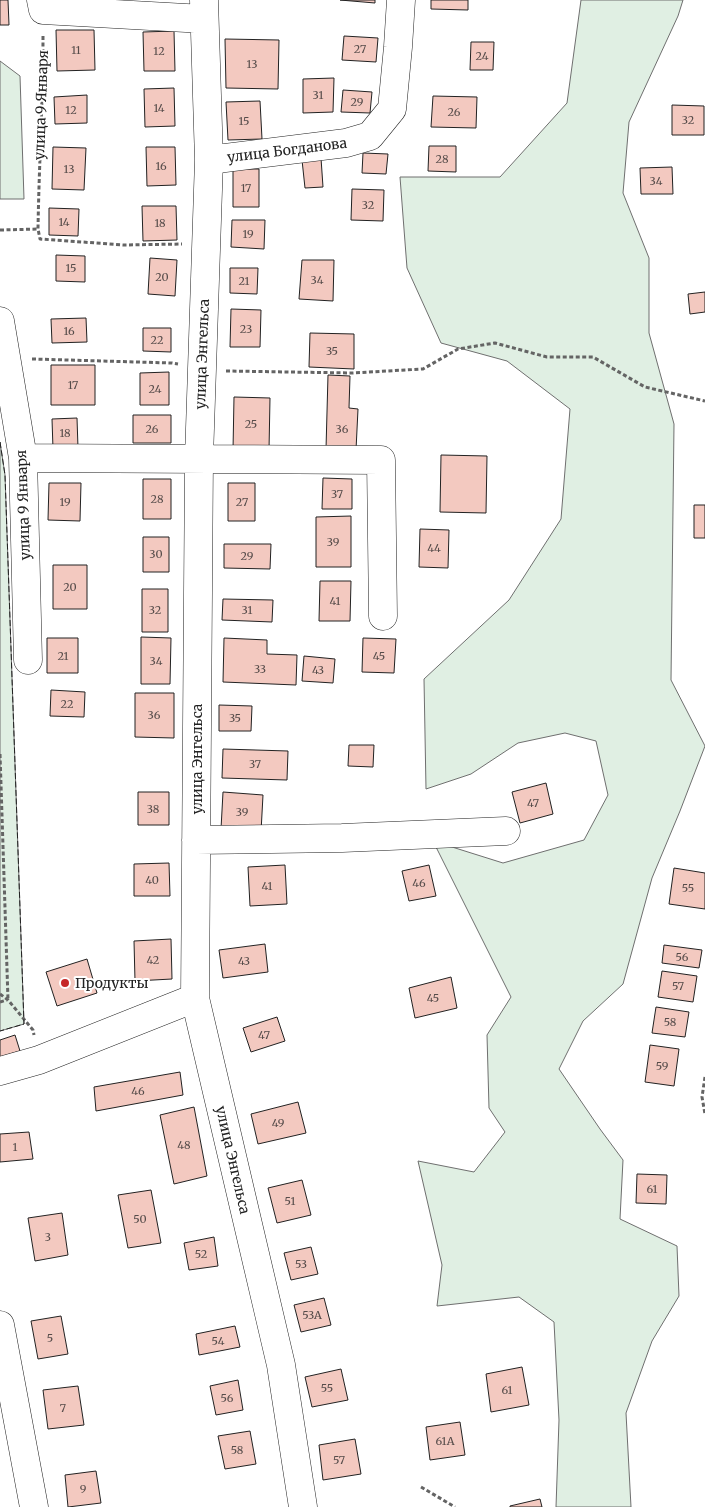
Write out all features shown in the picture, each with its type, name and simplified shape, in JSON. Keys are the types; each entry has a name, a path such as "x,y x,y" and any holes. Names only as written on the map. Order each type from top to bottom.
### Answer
{"street":[{"name":"улица Богданова","path":"209,160 346,143 370,136 392,109 401,0"},
{"path":"42,5 204,9"},
{"name":"улица Энгельса","path":"204,9 209,160 199,458 195,998 281,1364 303,1507"},
{"name":"улица 9 Января","path":"0,321 24,458 28,660"},
{"path":"24,458 381,460 383,616"},
{"path":"196,840 342,838 506,831"},
{"path":"0,1071 39,1060 195,998"},
{"path":"0,1325 34,1507"}],"path":[{"name":"улица 9 Января","path":"38,229 43,87 42,5"},
{"path":"0,230 38,229 40,239 124,245 206,243"},
{"path":"8,368 32,359 172,363 214,371 352,373 424,369 458,349 495,344 547,357 593,357 645,387 705,401"},
{"path":"0,754 8,1000"},
{"path":"0,994 8,1000 33,1030 39,1060"},
{"path":"0,1002 8,1000"},
{"path":"705,1077 702,1097 705,1114"},
{"path":"421,1487 455,1507"}],"green space":[{"path":"581,0 683,0 678,16 629,122 623,193 649,258 649,333 674,424 671,680 705,746 652,878 623,984 583,1021 559,1069 623,1160 620,1219 677,1246 679,1296 652,1341 626,1413 631,1507 556,1507 559,1420 554,1322 519,1297 437,1306 442,1265 418,1161 474,1172 505,1132 489,1108 487,1035 511,997 433,841 503,863 584,840 608,795 596,741 565,733 518,743 471,774 426,789 424,679 509,600 561,519 570,409 507,361 441,343 407,268 400,177 500,177 567,103"},
{"path":"0,61 20,76 24,199 0,199"},
{"path":"0,442 5,475 24,1024 0,1031"}],"building":[{"path":"0,0 8,0 9,25 0,25"},
{"path":"340,0 375,0 375,3"},
{"path":"431,0 468,0 468,10 431,9"},
{"path":"56,30 94,30 95,70 57,71"},
{"path":"174,31 175,71 144,71 143,32"},
{"path":"344,36 378,38 376,62 342,60"},
{"path":"225,39 279,40 278,89 226,88"},
{"path":"471,42 494,42 493,70 470,70"},
{"path":"334,78 333,112 303,113 303,79"},
{"path":"174,88 175,126 145,127 144,89"},
{"path":"343,90 372,92 370,113 341,112"},
{"path":"87,95 87,123 55,124 54,97"},
{"path":"433,96 477,97 476,128 431,127"},
{"path":"260,101 262,139 228,140 226,102"},
{"path":"672,105 704,106 704,135 672,135"},
{"path":"429,146 456,146 456,172 428,171"},
{"path":"53,147 86,148 84,190 52,189"},
{"path":"146,147 175,147 176,185 147,186"},
{"path":"363,153 388,154 386,174 362,173"},
{"path":"321,158 323,187 305,188 302,160"},
{"path":"672,167 673,194 641,194 640,168"},
{"path":"233,169 259,169 259,207 233,207"},
{"path":"352,189 384,190 383,221 351,220"},
{"path":"142,206 176,206 177,240 143,241"},
{"path":"49,208 79,209 78,236 49,235"},
{"path":"232,220 265,220 264,249 231,247"},
{"path":"56,255 85,256 85,282 56,281"},
{"path":"150,258 177,260 175,296 148,294"},
{"path":"302,260 334,260 333,301 299,299"},
{"path":"230,268 258,268 257,294 230,293"},
{"path":"705,292 705,312 690,314 688,294"},
{"path":"231,309 261,310 260,347 230,347"},
{"path":"86,318 87,342 52,343 51,319"},
{"path":"143,328 171,328 171,352 143,351"},
{"path":"310,333 354,334 354,369 309,367"},
{"path":"51,365 95,365 95,405 51,405"},
{"path":"169,372 169,405 140,405 140,373"},
{"path":"328,375 350,376 349,408 358,409 356,450 326,449"},
{"path":"234,397 270,398 269,450 233,450"},
{"path":"133,415 171,415 171,443 133,443"},
{"path":"77,418 78,448 53,449 52,419"},
{"path":"441,455 487,456 486,513 440,512"},
{"path":"323,478 352,479 352,509 322,509"},
{"path":"143,479 171,479 171,519 143,519"},
{"path":"49,483 81,483 80,521 48,520"},
{"path":"228,483 255,483 255,521 228,521"},
{"path":"694,505 705,505 705,538 694,538"},
{"path":"351,516 351,567 316,567 316,517"},
{"path":"420,529 449,530 448,568 419,567"},
{"path":"143,537 169,537 169,572 143,572"},
{"path":"224,544 271,544 270,569 224,568"},
{"path":"53,565 87,565 87,609 53,609"},
{"path":"320,581 351,581 350,621 319,621"},
{"path":"142,589 168,589 168,632 142,632"},
{"path":"223,599 273,600 272,622 222,620"},
{"path":"141,637 171,638 170,684 141,684"},
{"path":"47,638 78,638 78,673 47,673"},
{"path":"224,638 267,640 267,654 297,655 296,685 223,682"},
{"path":"363,638 396,639 394,673 362,672"},
{"path":"304,656 335,659 333,683 302,681"},
{"path":"51,690 85,692 84,717 50,716"},
{"path":"135,693 174,693 174,738 135,737"},
{"path":"219,705 252,706 251,731 219,731"},
{"path":"349,745 374,745 373,767 348,766"},
{"path":"223,749 288,751 287,780 222,778"},
{"path":"546,783 553,814 520,823 512,792"},
{"path":"138,792 169,792 169,825 138,825"},
{"path":"223,792 263,795 261,832 221,829"},
{"path":"169,863 170,896 134,896 134,864"},
{"path":"285,865 287,904 250,906 248,867"},
{"path":"429,865 436,896 409,901 402,871"},
{"path":"674,868 705,873 705,909 669,904"},
{"path":"171,939 172,979 135,981 134,941"},
{"path":"265,944 268,972 223,978 219,950"},
{"path":"664,945 702,950 699,968 662,963"},
{"path":"87,959 97,993 57,1006 46,972"},
{"path":"662,971 697,976 693,1002 658,997"},
{"path":"451,977 457,1008 415,1018 409,988"},
{"path":"656,1007 689,1012 685,1037 652,1033"},
{"path":"277,1017 285,1041 251,1052 243,1028"},
{"path":"15,1035 20,1051 0,1057 0,1040"},
{"path":"650,1045 679,1049 674,1086 645,1082"},
{"path":"180,1072 183,1095 96,1111 94,1087"},
{"path":"298,1102 306,1133 258,1144 251,1114"},
{"path":"194,1107 207,1176 174,1184 160,1115"},
{"path":"29,1132 33,1159 0,1162 0,1134"},
{"path":"637,1174 667,1175 666,1204 636,1203"},
{"path":"302,1180 311,1215 277,1223 268,1188"},
{"path":"151,1190 161,1243 128,1248 118,1195"},
{"path":"62,1213 68,1255 35,1261 28,1218"},
{"path":"214,1237 218,1266 189,1270 184,1243"},
{"path":"311,1247 318,1274 291,1280 284,1253"},
{"path":"324,1298 331,1325 301,1332 294,1305"},
{"path":"61,1316 68,1354 38,1359 31,1321"},
{"path":"235,1326 240,1347 199,1355 196,1334"},
{"path":"522,1367 529,1405 491,1412 486,1374"},
{"path":"341,1369 348,1400 312,1407 305,1377"},
{"path":"238,1380 243,1410 216,1415 210,1386"},
{"path":"78,1386 84,1425 48,1429 43,1390"},
{"path":"460,1422 465,1455 430,1460 426,1427"},
{"path":"250,1431 256,1464 225,1469 218,1436"},
{"path":"355,1439 361,1474 323,1480 319,1445"},
{"path":"96,1471 101,1503 68,1507 65,1475"},
{"path":"540,1499 542,1507 510,1507 510,1506"}],"fence":[{"path":"0,442 5,475 24,1024 0,1031"}],"place":[{"name":"Продукты","path":"65,983"}]}
